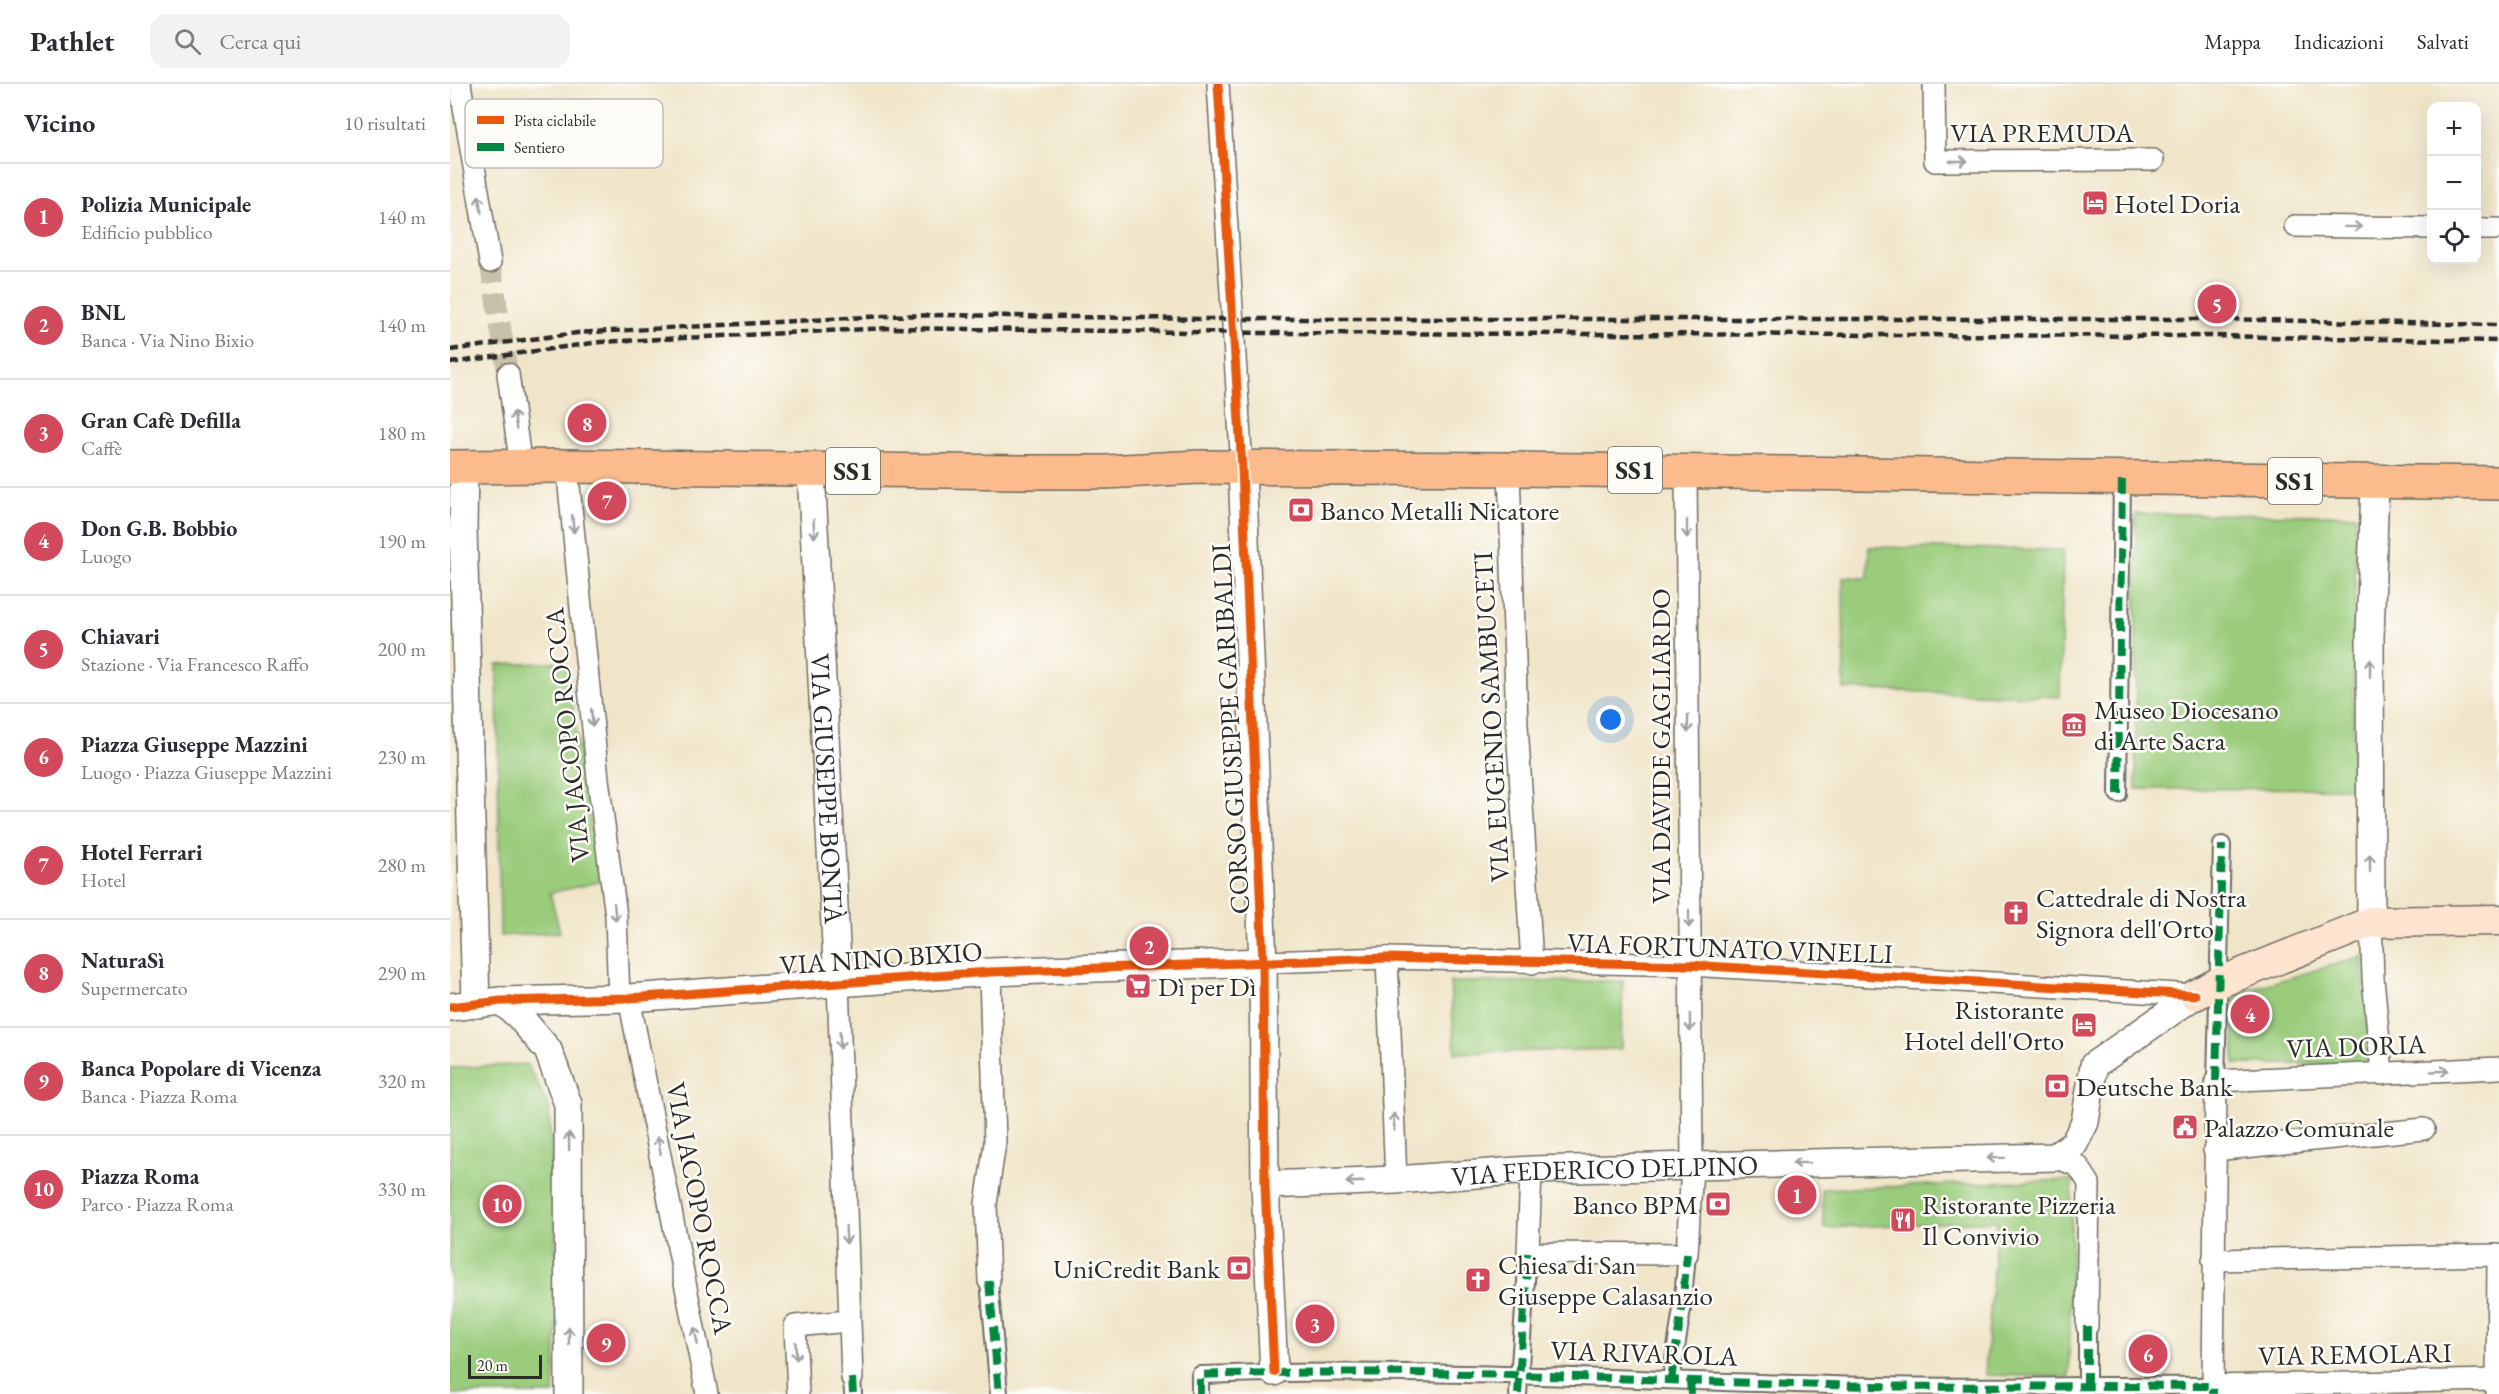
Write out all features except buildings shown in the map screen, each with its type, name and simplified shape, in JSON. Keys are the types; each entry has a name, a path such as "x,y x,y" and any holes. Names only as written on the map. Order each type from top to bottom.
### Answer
{"main road":[{"name":"SS1","path":"457,467 567,466 1020,472 1105,472 1199,467 1686,470 2499,483"},
{"path":"2206,989 2371,922 2499,920"}],"street":[{"path":"460,84 465,114"},
{"name":"CORSO GIUSEPPE GARIBALDI","path":"1218,84 1242,469 1263,962 1265,1185 1274,1372"},
{"name":"VIA PREMUDA","path":"1934,84 1935,161 2153,160"},
{"path":"474,168 490,262"},
{"path":"2295,226 2427,228"},
{"path":"2481,229 2499,229"},
{"path":"508,374 521,467"},
{"name":"VIA JACOPO ROCCA","path":"567,466 598,779 624,999 706,1394"},
{"path":"457,467 463,528 476,1004 519,1016 548,1050 568,1104 569,1394"},
{"name":"VIA EUGENIO SAMBUCETI","path":"1509,469 1516,725 1532,963"},
{"name":"VIA DAVIDE GAGLIARDO","path":"1671,1380 1682,1309 1692,1165 1686,470"},
{"name":"VIA GIUSEPPE BONTÀ","path":"811,471 838,982 852,1386"},
{"path":"2118,794 2122,477"},
{"path":"2375,482 2370,638 2371,922 2373,978 2382,1074"},
{"path":"2213,1390 2216,1081 2206,989 2222,845"},
{"path":"1387,958 1396,1180"},
{"name":"VIA FORTUNATO VINELLI","path":"1263,962 1387,958 1689,965 2206,989"},
{"name":"VIA NINO BIXIO","path":"476,1004 624,999 990,972 1263,962"},
{"path":"990,972 995,1143 986,1204 989,1281 999,1394"},
{"path":"2055,1156 2074,1144 2085,1122 2094,1065 2206,989"},
{"name":"VIA DORIA","path":"2216,1081 2499,1068"},
{"path":"2214,1150 2424,1129"},
{"path":"2055,1156 2078,1166 2089,1183 2087,1385"},
{"name":"VIA FEDERICO DELPINO","path":"1265,1185 1396,1180 1531,1170 2055,1156"},
{"path":"1518,1394 1528,1253 1531,1170"},
{"path":"1528,1253 1687,1254"},
{"path":"2213,1260 2498,1255 2497,1387"},
{"path":"798,1394 795,1326 849,1322"},
{"name":"VIA RIVAROLA","path":"1200,1394 1200,1375 1274,1372 1518,1375 1671,1380 1691,1387 1834,1385 1985,1390 2087,1385 2213,1390"},
{"name":"VIA REMOLARI","path":"2213,1390 2497,1387"}],"green space":[{"path":"2136,514 2356,515 2352,788 2136,789"},
{"path":"1869,547 2063,550 2060,697 1844,689 1843,577 1868,578"},
{"path":"566,662 599,882 550,893 560,932 500,936 497,665"},
{"path":"2363,956 2370,1064 2234,1064 2234,994"},
{"path":"1623,981 1621,1049 1455,1053 1450,982"},
{"path":"527,1064 549,1107 558,1301 554,1394 450,1394 450,1068"},
{"path":"2072,1180 2069,1377 1985,1375 1997,1221 1824,1228 1822,1189"}],"tunnel":[{"path":"490,262 508,374"}],"railway":[{"path":"450,350 577,333 883,316 946,315 1202,319 2215,319 2499,325"},
{"path":"450,363 600,342 889,328 1265,333 2214,336 2499,341"}],"marked path":[{"path":"2118,794 2122,477"},
{"path":"2216,1081 2222,845"},
{"path":"1518,1394 1528,1253"},
{"path":"1671,1380 1682,1309 1687,1254"},
{"path":"989,1281 999,1394"},
{"path":"2087,1326 2087,1385"},
{"path":"1200,1394 1200,1375 1358,1372 1879,1386 2213,1386 2213,1394"},
{"path":"852,1378 853,1394"},
{"path":"1690,1380 1691,1394"}],"cycle path":[{"path":"1218,84 1242,469 1263,962 1265,1185 1274,1372"},
{"path":"450,1007 501,1001 629,998 990,972 1387,958 1689,965 2195,995"}],"place":[{"name":"Hotel Doria","path":"2095,203"},
{"name":"Chiavari","path":"2217,304"},
{"name":"NaturaSì","path":"587,423"},
{"name":"Hotel Ferrari","path":"607,501"},
{"name":"Banco Metalli Nicatore","path":"1301,510"},
{"name":"Museo Diocesano di Arte Sacra","path":"2074,725"},
{"name":"Cattedrale di Nostra Signora dell'Orto","path":"2016,913"},
{"name":"BNL","path":"1149,946"},
{"name":"Dì per Dì","path":"1138,986"},
{"name":"Don G.B. Bobbio","path":"2250,1014"},
{"name":"Ristorante Hotel dell'Orto","path":"2084,1025"},
{"name":"Deutsche Bank","path":"2057,1086"},
{"name":"Palazzo Comunale","path":"2185,1127"},
{"name":"Polizia Municipale","path":"1797,1195"},
{"name":"Piazza Roma","path":"502,1204"},
{"name":"Banco BPM","path":"1718,1204"},
{"name":"Ristorante Pizzeria Il Convivio","path":"1903,1220"},
{"name":"UniCredit Bank","path":"1239,1268"},
{"name":"Chiesa di San Giuseppe Calasanzio","path":"1478,1280"},
{"name":"Gran Cafè Defilla","path":"1315,1324"},
{"name":"Banca Popolare di Vicenza","path":"606,1343"},
{"name":"Piazza Giuseppe Mazzini","path":"2148,1354"}]}
